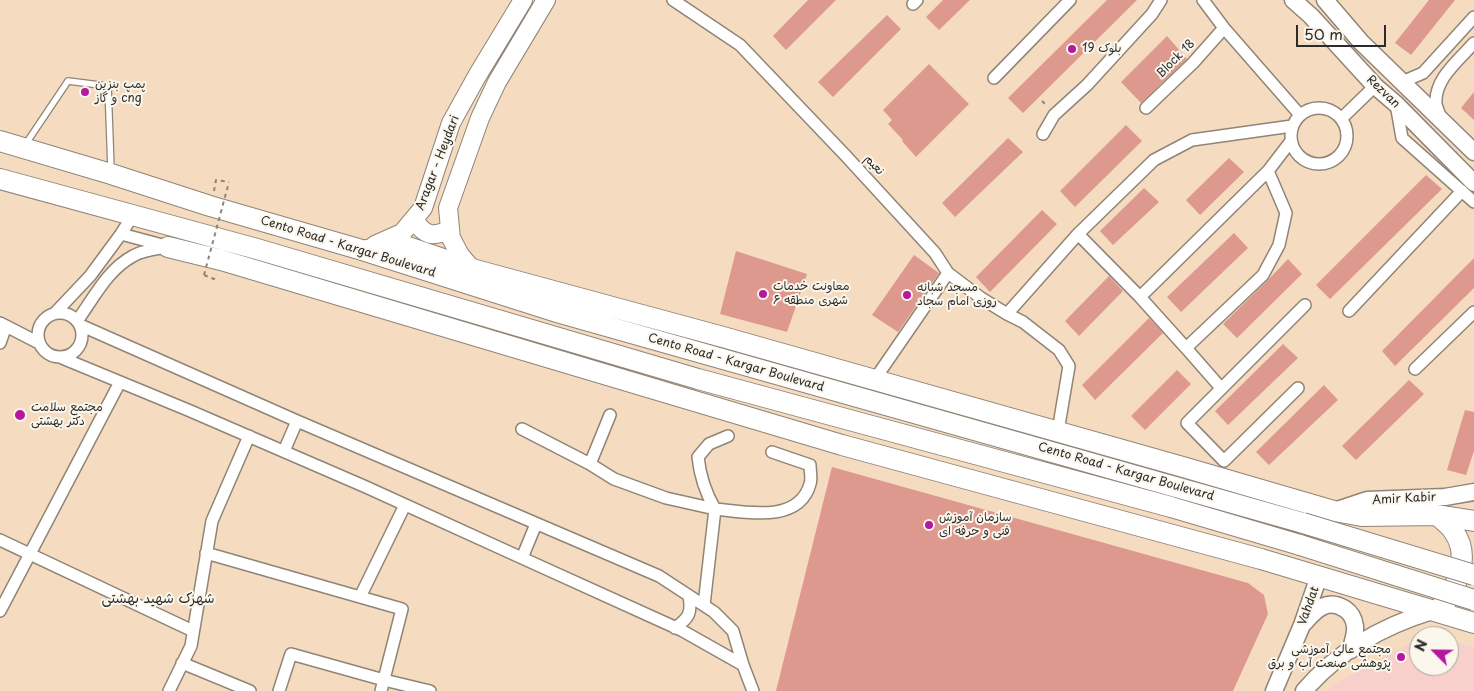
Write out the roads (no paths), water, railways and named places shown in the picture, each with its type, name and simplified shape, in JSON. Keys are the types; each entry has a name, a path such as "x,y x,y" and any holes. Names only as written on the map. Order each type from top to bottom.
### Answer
{"highway":[{"name":"Cento Road - Kargar Boulevard","path":"0,141 112,174 210,206 362,250 560,313 1176,486 1474,575"},
{"name":"Cento Road - Kargar Boulevard","path":"0,179 257,249 698,379 1171,507 1327,553 1474,600"},
{"path":"362,250 402,245 472,269 875,379 1334,511 1362,516 1436,515 1474,521"},
{"path":"168,247 221,260 842,445 1319,576 1474,623"},
{"path":"1319,576 1313,568 1310,556 1312,538 1319,524 1334,511"},
{"path":"1432,610 1445,603 1455,587 1462,564 1460,546 1454,531 1436,515"}],"main road":[{"name":"Aragar - Heydari","path":"362,250 402,233 423,208 452,123 523,0"},
{"name":"Aragar - Heydari","path":"472,269 460,255 451,238 448,208 480,118 497,82 546,0"},
{"name":"Rezvan","path":"1293,0 1375,86 1396,104 1468,187"},
{"name":"Rezvan","path":"1326,0 1361,42 1474,152"},
{"path":"414,219 420,229 429,234 440,234 450,229"},
{"name":"Amir Kabir","path":"1334,511 1367,500 1445,497 1474,492"},
{"name":"Vahdat","path":"1274,691 1302,625 1319,576"},
{"path":"1302,625 1314,612 1326,605 1338,604 1350,612 1356,628 1351,650"},
{"path":"1304,691 1316,677 1351,650 1404,620 1432,610"}],"street":[{"name":"نعیم","path":"673,0 740,45 935,253 948,273"},
{"path":"994,78 1070,0"},
{"path":"1043,134 1054,115 1087,85 1152,14 1161,0"},
{"path":"1203,0 1224,28 1300,115"},
{"path":"1402,82 1423,73 1474,17"},
{"name":"Block 18","path":"1146,108 1193,63 1224,28"},
{"path":"1442,120 1436,105 1437,92 1442,79 1474,43"},
{"path":"1342,118 1375,86"},
{"path":"1314,108 1329,109 1342,118 1349,134 1345,151 1332,163 1314,165 1299,157 1291,141 1292,126 1300,115 1314,108"},
{"path":"1007,314 1078,234 1154,160 1192,140 1292,126"},
{"path":"1140,297 1268,171 1291,141"},
{"path":"1186,348 1263,275 1279,245 1286,213 1268,171"},
{"path":"1349,311 1468,187 1474,202"},
{"path":"55,313 90,276 121,234 133,214"},
{"path":"121,234 168,247"},
{"path":"1078,234 1140,297 1221,388"},
{"path":"62,358 75,352 80,346 82,332 79,323 99,288 115,268 134,255 168,247"},
{"path":"875,379 948,273 982,298 1023,322 1059,350 1069,366 1058,431"},
{"path":"1298,388 1224,461 1186,423 1305,305"},
{"path":"1415,369 1474,312"},
{"path":"743,665 675,628 405,505 249,436 62,358 48,354 39,343 39,328 48,316 55,313 70,315 79,323 298,421 659,576 714,612 733,631 753,691"},
{"path":"0,343 3,325 39,343"},
{"path":"0,611 120,382"},
{"path":"590,464 610,415"},
{"path":"284,451 298,421"},
{"path":"522,429 590,464 614,479 666,498 715,509 761,514 780,512 802,500 811,483 810,465 772,452"},
{"path":"169,691 191,646 212,521 249,436"},
{"path":"704,605 715,509 707,495 700,474 698,457 709,444 728,436"},
{"path":"360,597 405,505"},
{"path":"522,558 536,524"},
{"path":"0,540 193,631"},
{"path":"206,553 402,609 383,686"},
{"path":"675,628 687,619 691,606 689,596"},
{"path":"279,691 291,654 383,686 430,691"},
{"path":"182,663 250,691"}],"lane":[{"path":"22,148 68,81 108,86 112,174"}],"place":[{"name":"بلوک 19","path":"1072,49"},
{"name":"پمپ بنزین و گاز cng","path":"85,92"},
{"name":"معاونت خدمات شهری منطقه ۶","path":"763,294"},
{"name":"مسجد شبانه روزی امام سجاد","path":"907,295"},
{"name":"مجتمع سلامت دکتر بهشتی","path":"20,415"},
{"name":"سازمان آموزش فنی و حرفه ای","path":"929,525"},
{"name":"مجتمع عالی آموزشی پژوهشی صنعت آب و برق","path":"1401,657"}],"district":[{"name":"شهرک شهید بهشتی","path":"158,599"}]}
